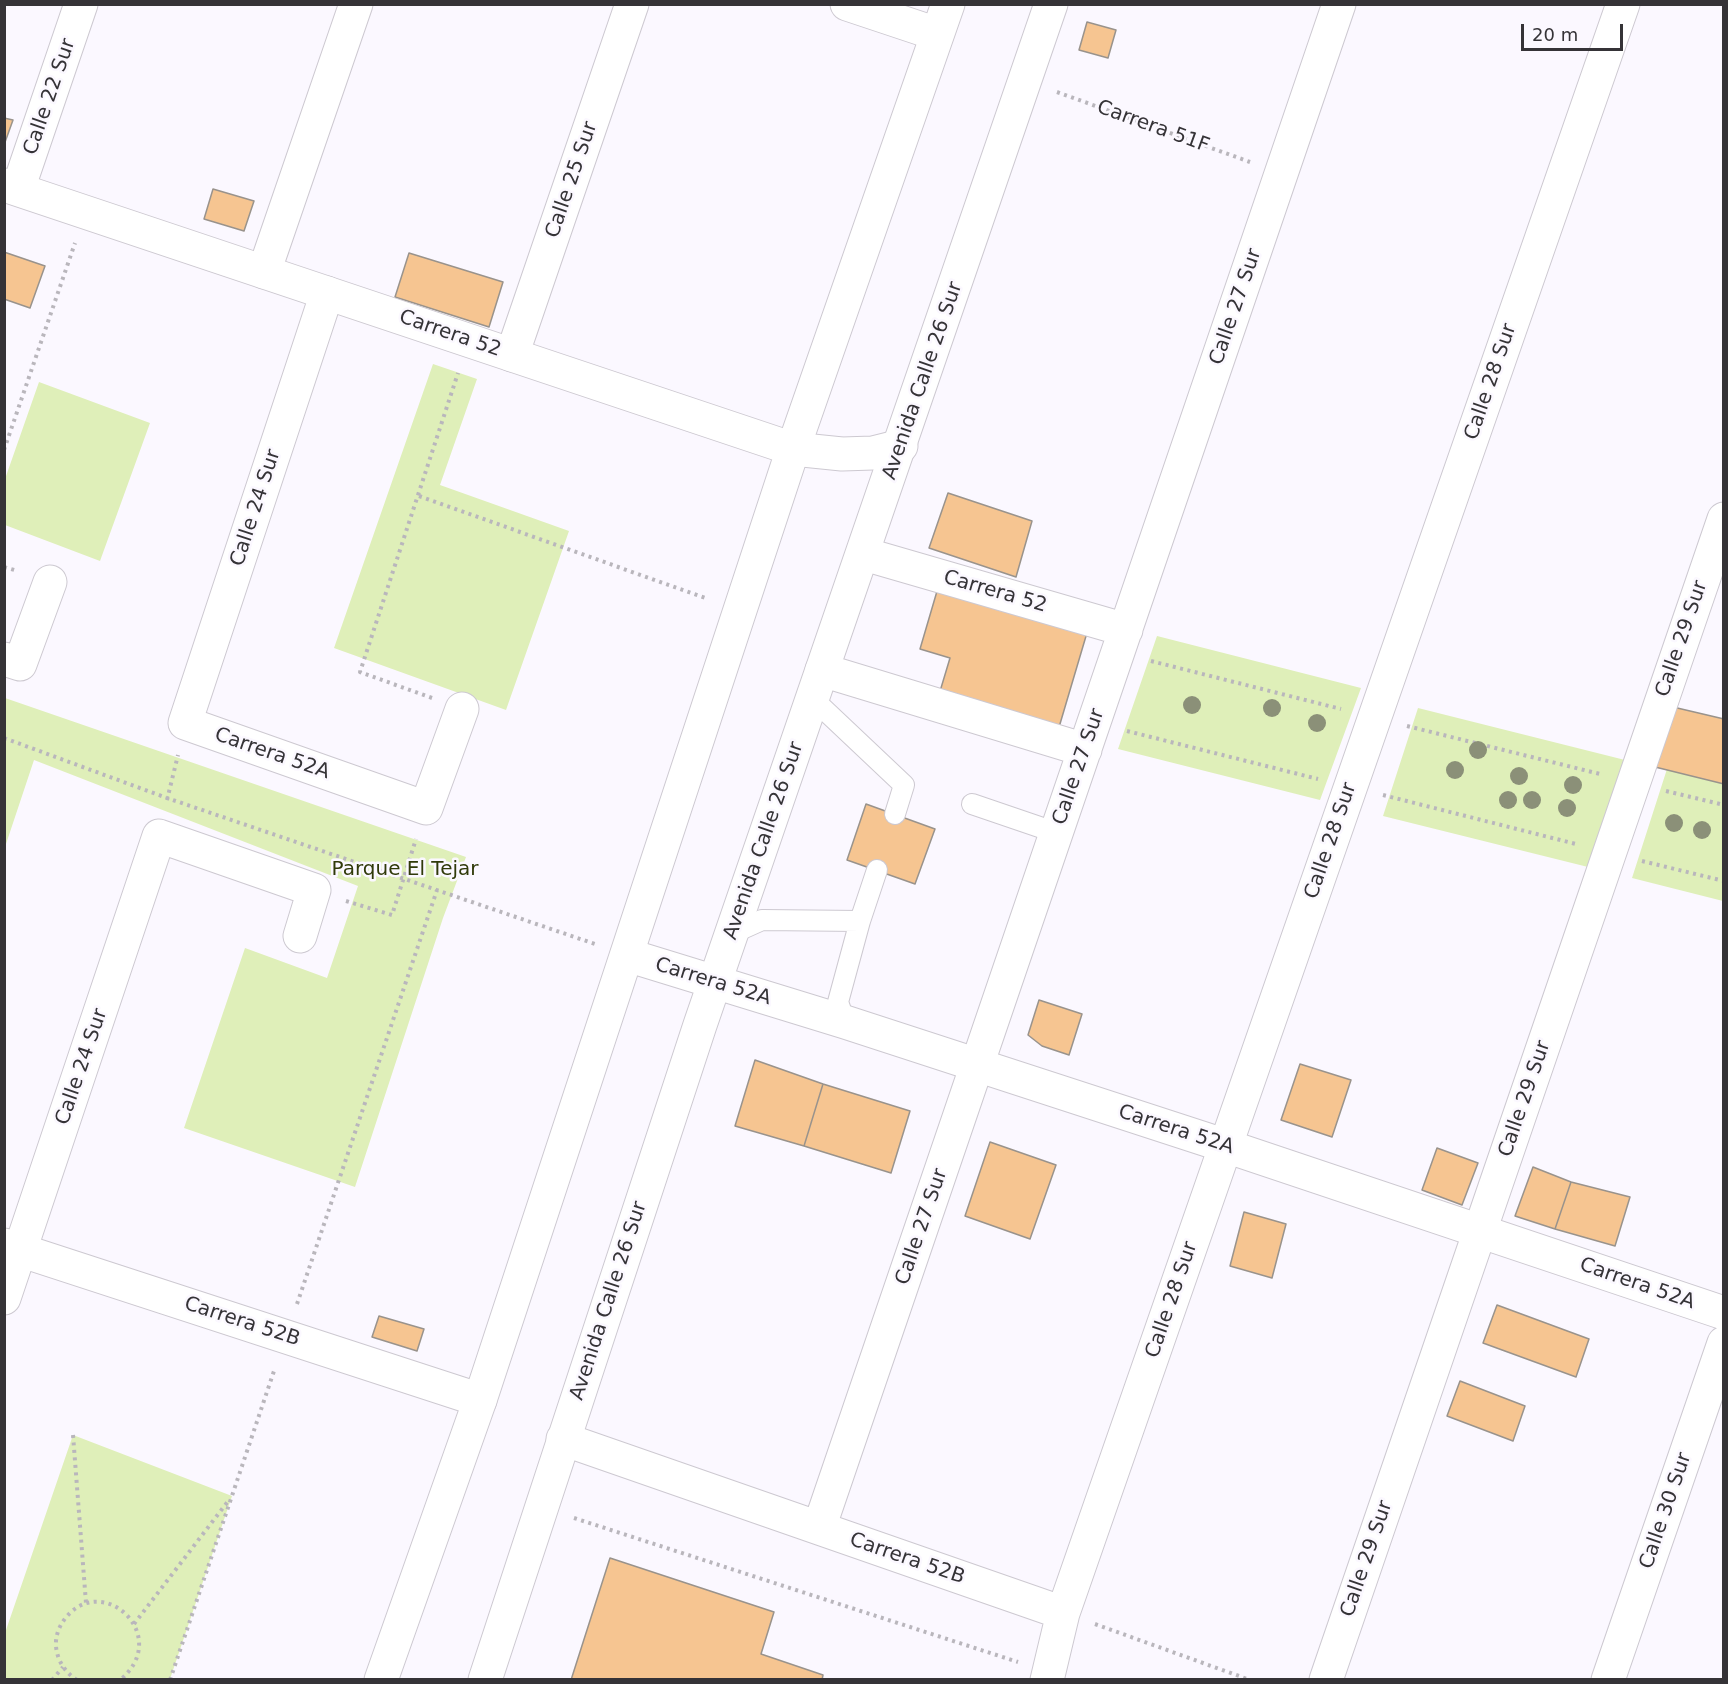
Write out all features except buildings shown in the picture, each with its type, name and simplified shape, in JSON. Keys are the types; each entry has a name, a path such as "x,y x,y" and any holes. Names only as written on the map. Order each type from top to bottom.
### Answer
{"street":[{"name":"Calle 22 Sur","path":"11,187 81,4"},
{"path":"264,272 356,4"},
{"name":"Calle 25 Sur","path":"512,355 632,4"},
{"path":"381,1680 480,1400 793,449 942,20 847,4"},
{"name":"Avenida Calle 26 Sur","path":"485,1680 715,983 1051,4"},
{"name":"Calle 27 Sur","path":"819,1528 1339,4"},
{"name":"Calle 28 Sur","path":"1048,1676 1063,1613 1623,4"},
{"name":"Carrera 52","path":"11,187 793,449 842,454 873,453 901,446"},
{"name":"Calle 24 Sur","path":"185,723 327,293"},
{"name":"Calle 29 Sur","path":"1326,1680 1724,519"},
{"name":"Carrera 52","path":"864,554 1122,641"},
{"path":"13,662 50,582"},
{"path":"818,685 1090,736"},
{"path":"426,808 462,709"},
{"name":"Carrera 52A","path":"185,723 426,808"},
{"path":"159,836 314,890 300,936"},
{"name":"Calle 24 Sur","path":"4,1298 13,1248 159,836"},
{"name":"Carrera 52A","path":"627,955 845,1022 977,1067 1226,1146 1724,1313"},
{"name":"Carrera 52B","path":"13,1248 480,1400"},
{"name":"Calle 30 Sur","path":"1608,1680 1724,1343"},
{"name":"Carrera 52B","path":"563,1439 1063,1613"}],"lane":[{"path":"818,685 904,785 895,814"},
{"path":"972,804 1057,833"},
{"path":"845,1022 838,1002 860,921 877,870"},
{"path":"733,933 762,920 860,921"}],"path":[{"name":"Carrera 51F","path":"1025,80 1282,173"},
{"path":"4,450 85,212"},
{"path":"462,709 360,672 469,340"},
{"path":"418,496 711,600"},
{"path":"1122,641 1375,717 1724,805"},
{"path":"159,836 185,723"},
{"path":"1090,736 1350,787 1724,881"},
{"path":"4,738 167,798 627,955"},
{"path":"314,890 392,915 426,808"},
{"path":"170,1680 437,890"},
{"path":"73,1435 86,1603"},
{"path":"134,1624 232,1496"},
{"path":"573,1518 1048,1676"},
{"path":"77,1680 63,1667 57,1649 58,1629 74,1609 86,1603 100,1602 114,1605 126,1613 139,1636 136,1660 130,1671 120,1680"},
{"path":"1063,1613 1250,1680"},
{"path":"52,1680 63,1667"}],"green space":[{"path":"433,364 477,379 440,485 569,531 506,710 334,648"},
{"path":"39,382 150,423 100,561 5,525 5,479"},
{"path":"1157,636 1361,688 1320,800 1118,749"},
{"name":"Parque El Tejar","path":"5,698 466,857 443,918 355,1187 184,1128 245,948 327,978 358,886 34,760 5,847"},
{"path":"1418,708 1625,760 1588,867 1383,816"},
{"path":"1667,769 1723,783 1723,901 1632,878"},
{"path":"73,1435 232,1496 170,1679 5,1679 5,1633"}]}
